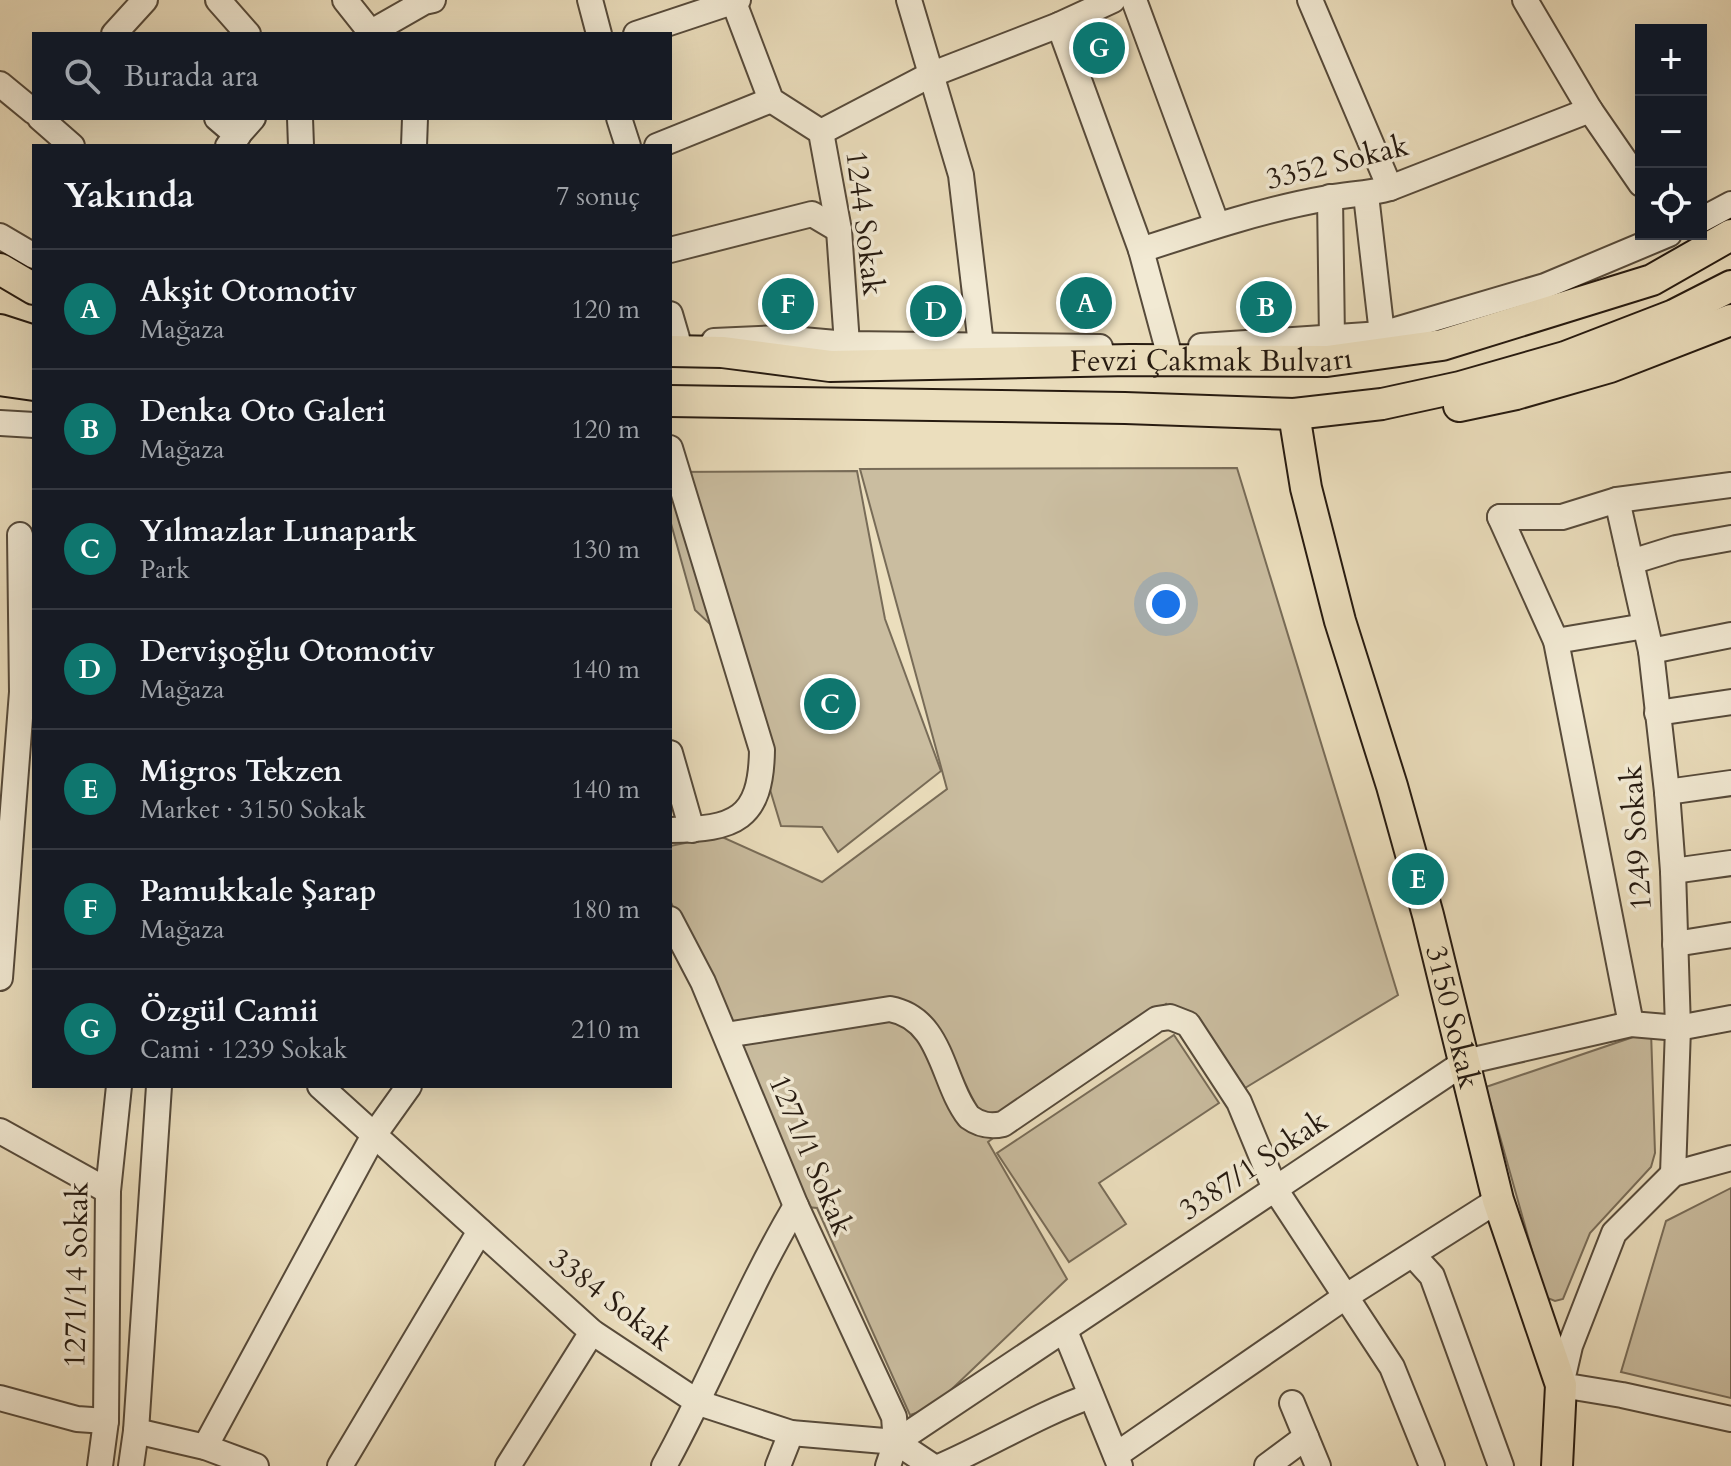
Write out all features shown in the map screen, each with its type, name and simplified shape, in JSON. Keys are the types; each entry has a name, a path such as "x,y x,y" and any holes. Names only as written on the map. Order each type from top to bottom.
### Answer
{"main road":[{"name":"Fevzi Çakmak Bulvarı","path":"672,342 722,352 838,355 1130,360 1341,359 1442,345 1652,280 1729,236"},
{"path":"0,269 32,288"},
{"name":"Fevzi Çakmak Bulvarı","path":"672,401 1125,408 1295,423 1460,387 1565,357 1674,315 1731,286"},
{"path":"672,421 1295,423 1424,413 1516,394 1610,367 1731,320"},
{"path":"0,330 32,340"},
{"path":"0,352 32,368"},
{"path":"672,368 838,355"},
{"path":"0,380 32,385"},
{"path":"1382,404 1424,413"},
{"name":"3150 Sokak","path":"1295,423 1306,488 1340,621 1392,786 1428,915 1498,1200 1561,1385"},
{"path":"1557,1466 1561,1385"}],"street":[{"path":"117,32 145,0"},
{"path":"218,0 246,32"},
{"path":"345,0 369,32"},
{"path":"373,32 424,2 433,0"},
{"path":"590,0 598,32"},
{"path":"909,0 961,175 981,345"},
{"path":"821,132 930,75 1059,25 1113,0"},
{"path":"1134,0 1217,225"},
{"path":"1310,0 1378,191 1382,334"},
{"path":"1525,0 1590,110 1635,175"},
{"path":"642,32 735,1 771,100 662,144"},
{"path":"1059,25 1141,250 1167,346"},
{"path":"0,84 32,110"},
{"name":"1244 Sokak","path":"771,100 821,132 839,230 838,355"},
{"name":"3352 Sokak","path":"1141,250 1217,225 1330,197 1378,191 1590,110"},
{"path":"44,120 70,144"},
{"path":"220,120 240,133"},
{"path":"300,120 301,144"},
{"path":"414,144 415,120"},
{"path":"620,120 627,144"},
{"path":"1330,197 1332,339"},
{"path":"1707,217 1731,204"},
{"path":"672,249 812,214 839,230"},
{"path":"0,236 32,255"},
{"path":"838,355 981,345 1238,345 1382,334 1545,286 1655,240"},
{"path":"0,423 32,425"},
{"path":"672,455 762,750 759,788 751,807 740,817 681,830 672,767"},
{"path":"1631,1024 1556,641 1500,517 1562,517 1617,500 1731,485"},
{"name":"1249 Sokak","path":"1617,500 1651,651 1667,792 1678,1028 1673,1174"},
{"path":"0,966 15,817 19,692 18,535"},
{"path":"1631,562 1676,548 1731,538"},
{"path":"1556,641 1645,626"},
{"path":"1651,651 1731,635"},
{"path":"1657,713 1731,702"},
{"path":"1667,792 1731,783"},
{"path":"1673,871 1731,863"},
{"name":"1271/1 Sokak","path":"672,923 703,982 796,1206 894,1417 896,1442"},
{"path":"1675,944 1731,935"},
{"path":"726,1035 890,1009 902,1011 919,1021 930,1034 969,1117 981,1124 996,1125 1003,1124 1157,1019 1180,1020 1194,1031 1239,1102 1275,1189 1392,1367 1432,1466"},
{"name":"3387/1 Sokak","path":"896,1442 1465,1062 1631,1024 1678,1028 1731,1018"},
{"name":"1271/14 Sokak","path":"100,1466 106,1421 108,1191 119,1088"},
{"path":"131,1466 136,1431 159,1088"},
{"name":"3384 Sokak","path":"322,1088 592,1332 699,1403 791,1433 896,1442"},
{"path":"205,1447 374,1135 408,1088"},
{"path":"0,1131 108,1191"},
{"path":"1731,1158 1673,1174 1614,1233 1570,1346 1561,1385 1731,1419"},
{"path":"1065,1331 1118,1460 1345,1297 1498,1200"},
{"path":"664,1466 699,1403 765,1258 796,1206"},
{"path":"340,1466 480,1231"},
{"path":"1413,1255 1432,1276 1501,1466"},
{"path":"508,1466 592,1332"},
{"path":"941,1466 987,1446 1054,1409 1091,1396"},
{"path":"0,1398 77,1419 106,1421"},
{"path":"1292,1403 1318,1466"},
{"path":"136,1431 205,1447 256,1466"},
{"path":"778,1466 791,1433"},
{"path":"1267,1466 1306,1437"},
{"path":"888,1466 896,1442 932,1466"}],"shaded area":[{"path":"1237,468 1398,995 1227,1099 1166,1004 988,1142 1067,1279 932,1408 910,1415 817,1208 796,1206 672,905 672,846 720,836 822,882 947,789 860,469"},
{"path":"857,471 885,619 941,771 838,852 822,827 781,826 724,637 695,610 672,527 672,472"},
{"path":"1651,1031 1655,1153 1651,1167 1590,1233 1563,1299 1555,1301 1545,1297 1486,1087"},
{"path":"1174,1035 1219,1103 1099,1183 1126,1224 1069,1262 997,1153"},
{"path":"1731,1188 1731,1398 1621,1372 1666,1221"}],"place":[{"name":"Özgül Camii","path":"1099,48"},
{"name":"Akşit Otomotiv","path":"1086,303"},
{"name":"Pamukkale Şarap","path":"788,304"},
{"name":"Denka Oto Galeri","path":"1266,307"},
{"name":"Dervişoğlu Otomotiv","path":"936,311"},
{"name":"Yılmazlar Lunapark","path":"830,704"},
{"name":"Migros Tekzen","path":"1418,879"}]}
